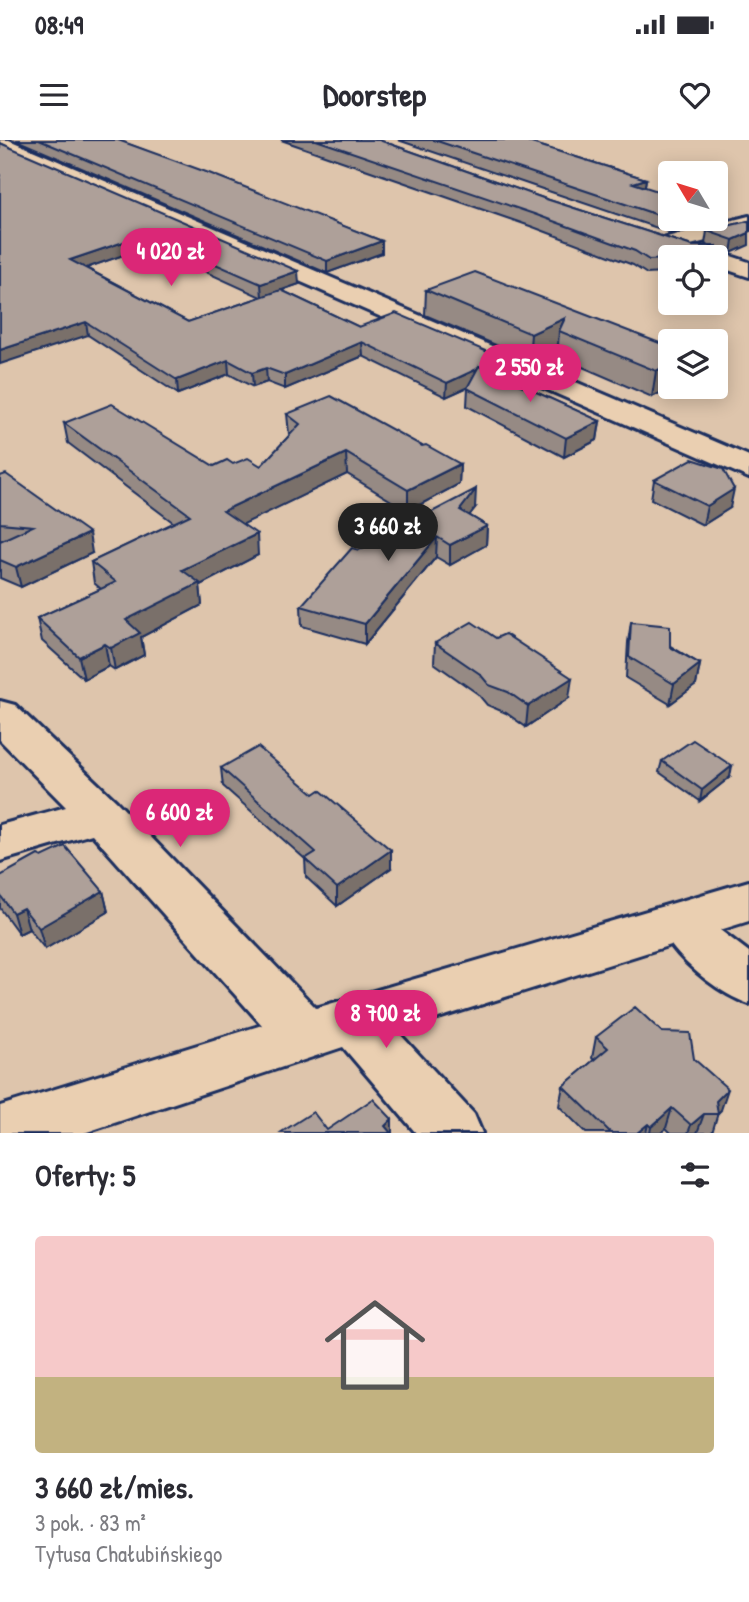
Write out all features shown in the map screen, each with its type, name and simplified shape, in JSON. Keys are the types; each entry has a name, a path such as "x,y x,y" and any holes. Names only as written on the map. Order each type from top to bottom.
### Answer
{"street":[{"path":"0,143 749,468"},
{"path":"671,243 749,223"},
{"path":"647,235 677,245"},
{"path":"728,263 749,270"},
{"path":"0,715 100,814 330,1028 453,1133"},
{"path":"0,843 100,814"},
{"path":"2,1133 330,1028 749,901"},
{"path":"682,922 696,940 749,982"}],"building":[{"path":"39,140 118,140 382,241 327,261"},
{"path":"316,140 379,140 543,198 689,245 658,245 658,259 649,260 635,251"},
{"path":"434,140 522,140 646,179 633,183 658,191 658,215"},
{"path":"0,143 298,271 261,284 147,234 70,260 188,322 281,290 359,327 396,313 502,358 479,366 447,383 362,342 285,375 266,368 252,373 228,360 177,380 86,322 0,350"},
{"path":"749,221 749,233 733,240 707,231 728,231 728,226"},
{"path":"475,272 658,342 658,370 559,331 565,318 531,334 426,290"},
{"path":"479,366 600,421 566,438 467,388"},
{"path":"331,396 460,464 408,490 346,453 223,511 257,534 182,570 200,583 126,620 140,633 111,648 105,644 79,657 37,618 116,582 91,562 190,515 64,423 112,404 214,466 227,460 233,464 248,458 261,466 300,424 287,414"},
{"path":"692,459 723,469 734,489 707,506 654,480"},
{"path":"6,474 89,533 16,567 0,560 0,541 33,526 0,523 0,476"},
{"path":"476,489 460,510 487,526 450,545 437,537 365,624 301,606 352,548 359,550"},
{"path":"472,622 496,638 505,634 572,678 528,706 508,692 489,685 480,674 435,643"},
{"path":"631,622 670,626 670,647 700,664 674,684 629,657"},
{"path":"693,740 732,766 702,790 662,761"},
{"path":"258,747 314,794 320,790 391,850 337,888 305,859 316,852 221,768"},
{"path":"65,846 103,891 39,928 23,908 13,913 0,895 0,876 38,855 42,857"},
{"path":"635,1007 662,1032 690,1033 694,1059 728,1089 716,1101 718,1114 704,1114 691,1125 672,1108 651,1127 648,1124 637,1133 611,1133 563,1086 608,1048 596,1037"},
{"path":"373,1099 392,1119 385,1126 391,1133 280,1133 313,1112 327,1130"}]}
